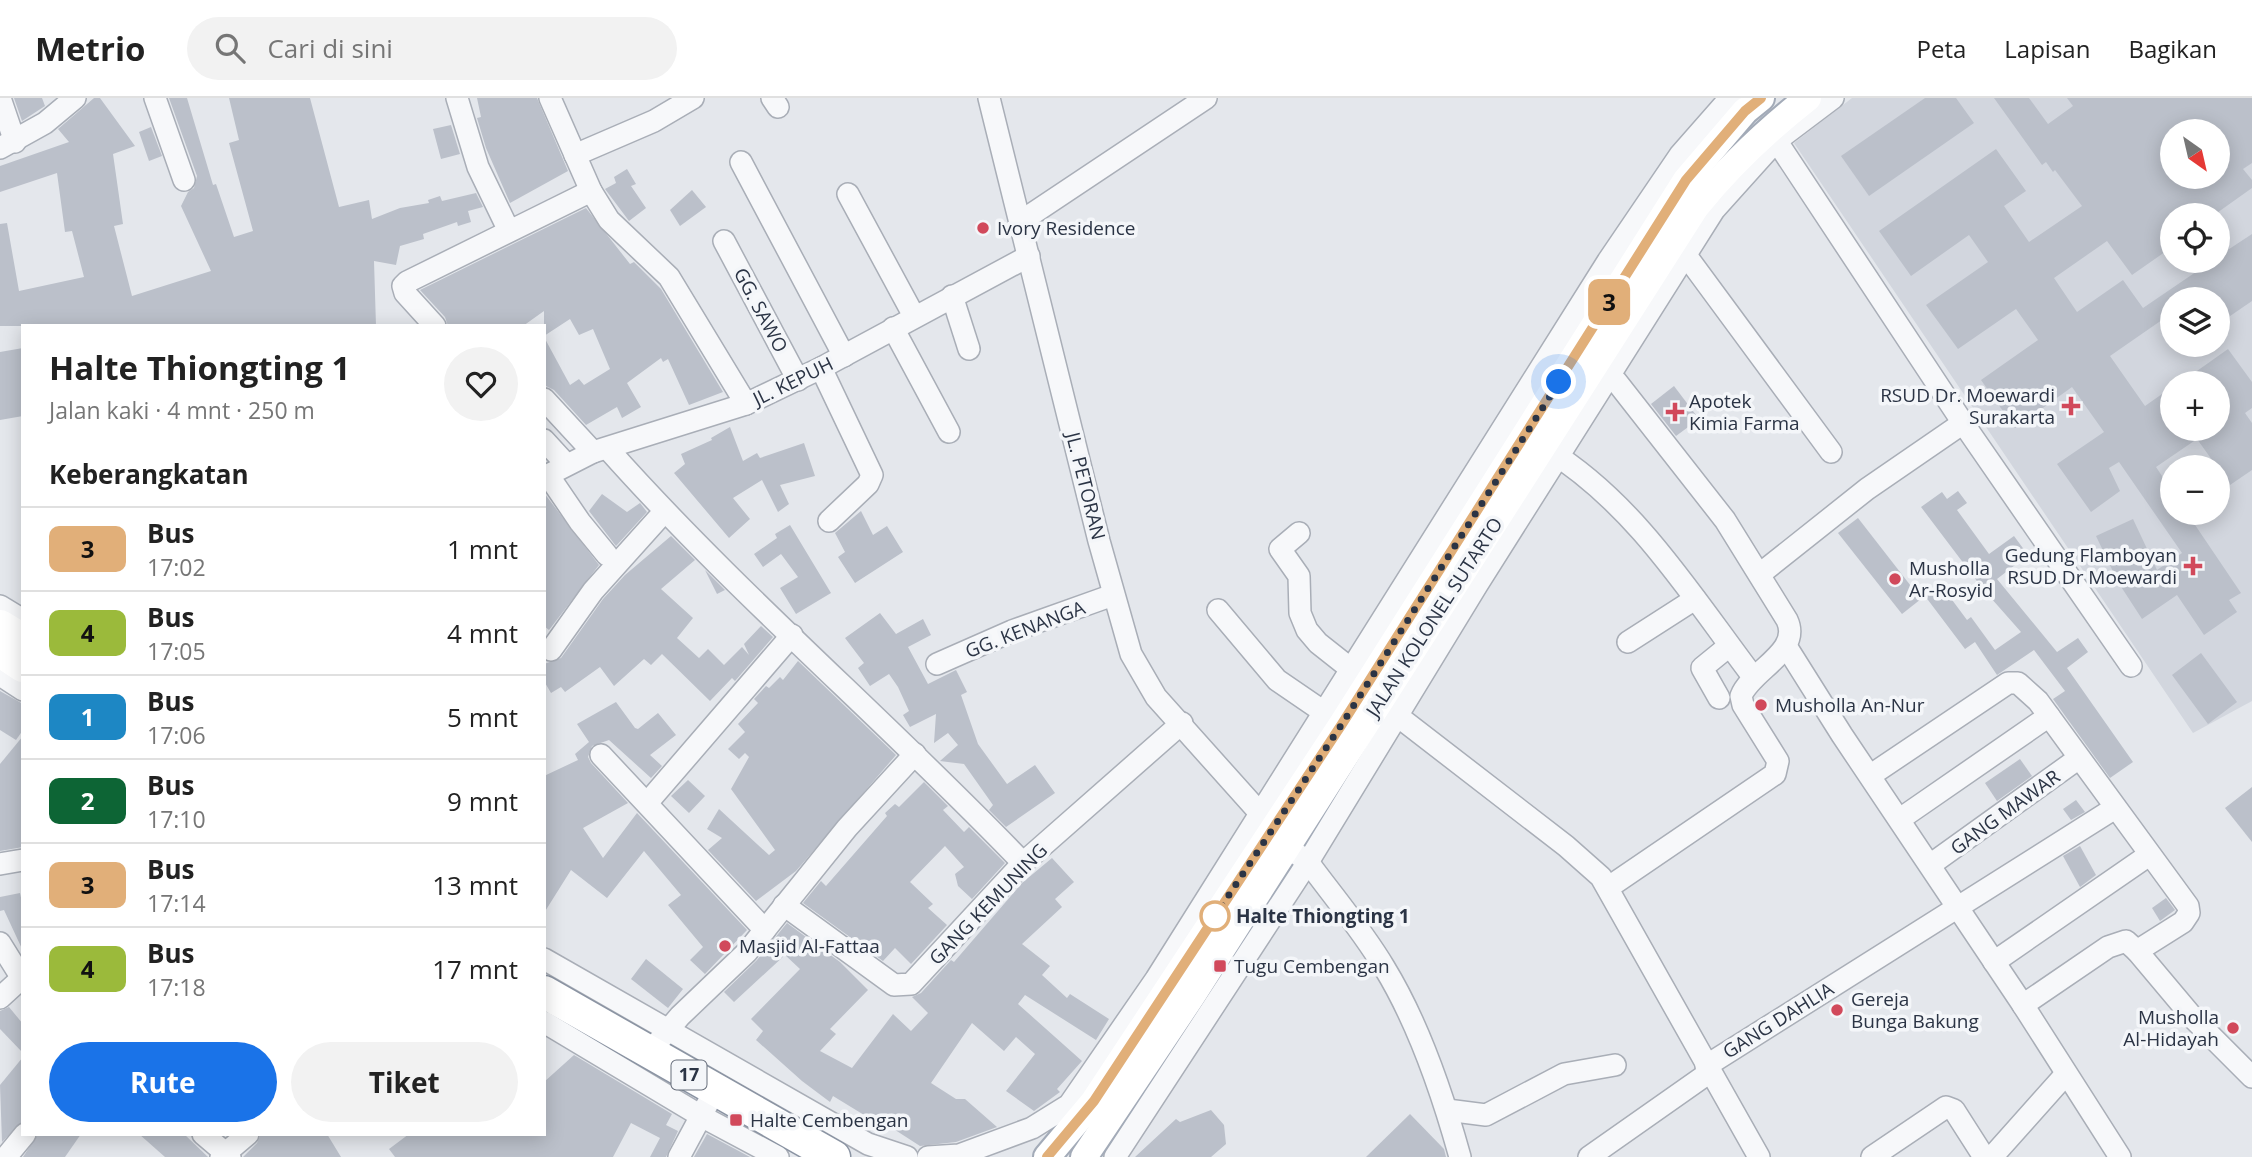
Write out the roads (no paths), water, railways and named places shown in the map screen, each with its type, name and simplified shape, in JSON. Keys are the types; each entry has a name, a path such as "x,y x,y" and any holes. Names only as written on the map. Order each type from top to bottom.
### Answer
{"highway":[{"path":"0,626 21,639"},
{"path":"0,651 21,665"},
{"name":"17","path":"546,993 658,1042 708,1102 750,1094 834,1157"}],"main road":[{"name":"JALAN KOLONEL SUTARTO","path":"1046,1157 1094,1101 1124,1040 1163,983 1282,837 1333,718 1374,692 1550,451 1724,173 1773,135 1808,98"},
{"name":"JALAN KOLONEL SUTARTO","path":"1084,1157 1374,692 1686,180 1743,101"}],"street":[{"path":"0,98 8,145 45,123 75,98"},
{"path":"155,98 184,180"},
{"path":"457,98 478,167 509,231"},
{"path":"550,98 591,191 622,235 651,257 669,277 746,404"},
{"path":"575,155 654,121 693,98"},
{"name":"JL. PETORAN","path":"989,98 1113,595 1131,654 1156,698 1182,723 1282,837 1372,947 1391,979 1447,1110 1460,1157"},
{"path":"1020,222 1206,98"},
{"path":"1833,98 1773,135 1963,423 2131,666"},
{"path":"741,162 844,356"},
{"path":"433,324 404,293 403,286 591,191"},
{"path":"848,194 914,316"},
{"name":"GG. SAWO","path":"724,241 798,380"},
{"path":"1677,250 1831,452"},
{"name":"JL. KEPUH","path":"553,472 601,450 746,404 821,369 914,316 1029,256"},
{"path":"952,296 969,349"},
{"path":"893,328 949,432"},
{"path":"1602,368 1725,520 1790,627 1786,646 1742,691 1741,700 1778,761 1775,774 1609,887"},
{"path":"821,369 872,475 868,484 829,521"},
{"path":"546,401 601,450 915,754 1023,863"},
{"path":"1760,574 1867,489 1963,423"},
{"path":"546,447 553,472 580,522 607,555"},
{"path":"1550,451 1606,494 1638,527 1754,678"},
{"path":"551,650 593,591 664,512"},
{"path":"1299,533 1280,549 1299,576 1303,622 1318,643 1374,692 1566,846 1609,887 1759,1157"},
{"name":"GG. KENANGA","path":"937,664 1012,631 1113,595"},
{"path":"1628,642 1695,599"},
{"path":"0,606 21,619"},
{"path":"1218,610 1277,680 1333,718"},
{"path":"648,803 792,635"},
{"path":"1719,698 1702,668 1728,646"},
{"path":"1786,646 2120,1157"},
{"path":"0,675 21,689"},
{"path":"1871,775 2008,683 2018,683 2049,716 2188,906 2189,913 2183,922 2137,951"},
{"path":"1900,819 2049,716"},
{"name":"GANG KEMUNING","path":"784,905 894,985 907,986 1023,863 1182,723"},
{"path":"658,1042 765,930 847,828 915,754"},
{"path":"601,755 765,930"},
{"name":"GANG MAWAR","path":"1930,865 2080,758"},
{"name":"GANG DAHLIA","path":"1597,1155 1708,1069 2115,808"},
{"path":"1115,1157 1282,837"},
{"path":"1994,962 2149,855"},
{"path":"0,864 21,860"},
{"path":"2023,1005 2108,947 2126,942 2137,951 2195,1020 2252,1077"},
{"path":"0,943 21,977"},
{"path":"546,960 658,1042 750,1094 864,1150 907,1157"},
{"path":"0,998 21,980"},
{"path":"546,1023 708,1102 778,1157"},
{"path":"928,1157 959,1155 1032,1128 1069,1105 1124,1040"},
{"path":"1447,1110 1486,1115 1564,1074 1615,1065"},
{"path":"1992,1157 2066,1074"},
{"path":"679,1157 708,1102"},
{"path":"1872,1157 1946,1107 1954,1110 1984,1157"},
{"path":"8,1156 23,1136"},
{"path":"205,1136 225,1155 246,1136"}],"place":[{"name":"Ivory Residence","path":"983,228"},
{"name":"RSUD Dr. Moewardi Surakarta","path":"2071,406"},
{"name":"Apotek Kimia Farma","path":"1675,412"},
{"name":"Gedung Flamboyan RSUD Dr Moewardi","path":"2193,566"},
{"name":"Musholla Ar-Rosyid","path":"1895,579"},
{"name":"Musholla An-Nur","path":"1761,705"},
{"name":"Halte Thiongting 1","path":"1215,916"},
{"name":"Masjid Al-Fattaa","path":"725,946"},
{"name":"Tugu Cembengan","path":"1220,966"},
{"name":"Gereja Bunga Bakung","path":"1837,1010"},
{"name":"Musholla Al-Hidayah","path":"2233,1028"},
{"name":"Halte Cembengan","path":"736,1120"}]}
